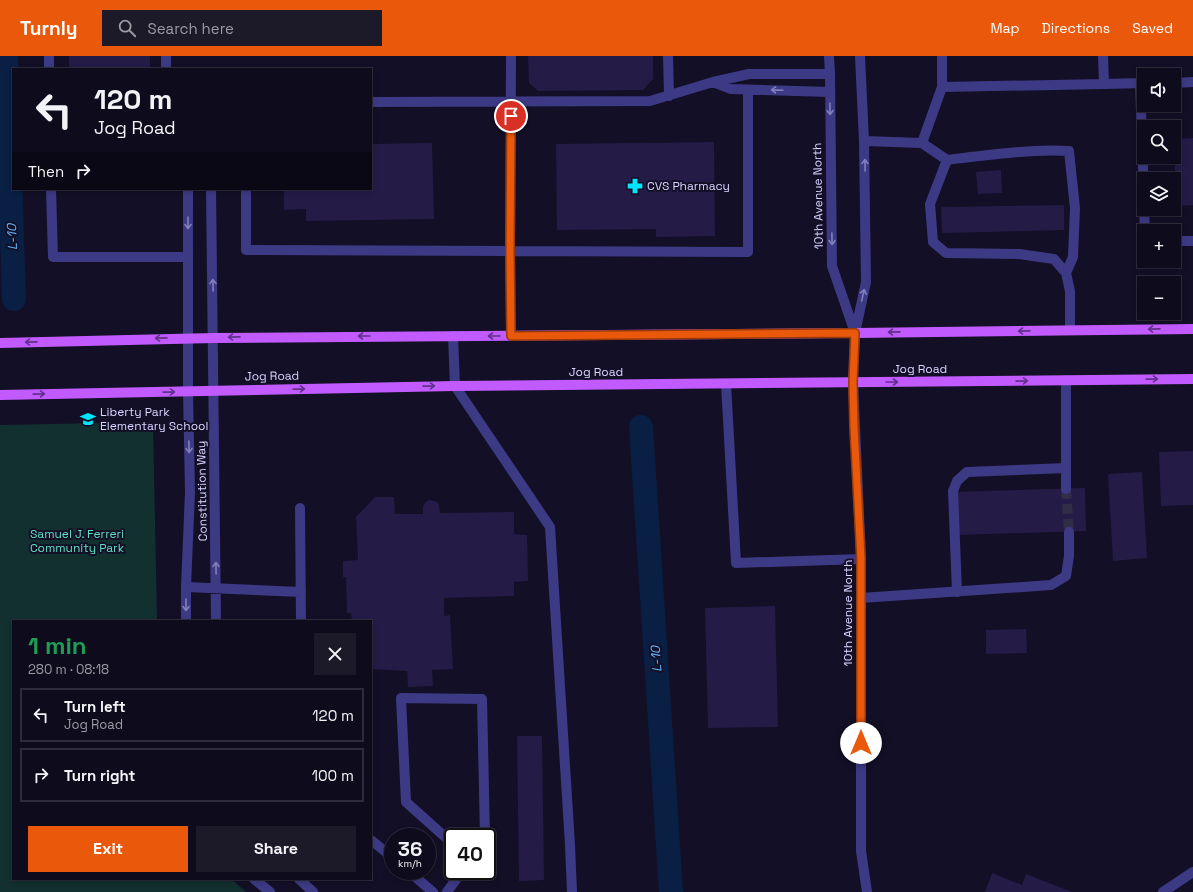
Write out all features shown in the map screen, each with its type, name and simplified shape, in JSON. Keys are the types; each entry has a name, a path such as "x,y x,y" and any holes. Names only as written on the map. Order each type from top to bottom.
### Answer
{"main road":[{"path":"0,342 188,338 1193,329"},
{"name":"Jog Road","path":"0,395 455,386 1193,379"}],"street":[{"path":"49,68 50,56"},
{"path":"166,56 166,68"},
{"path":"511,56 511,336"},
{"path":"668,56 669,96"},
{"name":"10th Avenue North","path":"829,56 832,266 855,333"},
{"name":"10th Avenue North","path":"860,56 864,141 866,282 855,333 853,382 861,559 861,851 867,892"},
{"path":"922,143 942,87 942,56"},
{"path":"1103,56 1104,84"},
{"path":"372,102 650,101 714,82 749,74 830,74"},
{"path":"714,82 731,89 830,92"},
{"path":"1181,83 1193,82"},
{"path":"942,87 1137,83"},
{"path":"246,190 246,250 748,252 748,90"},
{"path":"1143,112 1144,172"},
{"path":"864,141 922,143 947,160 1043,150 1069,151 1075,208 1073,257 1066,273"},
{"path":"947,160 930,204 933,242 946,253 1020,254 1054,260 1066,273 1070,291 1070,330"},
{"path":"51,190 53,257 188,257"},
{"name":"Constitution Way","path":"186,620 190,492 188,391 188,190"},
{"name":"Constitution Way","path":"211,190 214,338 216,620"},
{"path":"1181,241 1193,241"},
{"path":"453,336 455,386 550,527 572,892"},
{"path":"1066,380 1066,489"},
{"path":"726,384 736,563 861,559"},
{"path":"957,592 953,491 957,481 967,472 1066,468"},
{"path":"300,508 301,620"},
{"path":"861,598 1051,585 1066,576 1069,556 1069,532"},
{"path":"186,587 301,592"},
{"path":"444,836 406,802 401,698 482,699 485,828"},
{"path":"372,841 384,851"},
{"path":"1163,892 1193,872"},
{"path":"255,880 270,892"},
{"path":"300,880 313,892"},
{"path":"419,880 433,892"},
{"path":"447,892 456,880"}],"green space":[{"name":"Samuel J. Ferreri Community Park","path":"153,422 157,620 12,620 12,880 232,880 246,892 0,892 0,425"}],"building":[{"path":"69,56 150,56 150,68 69,68"},
{"path":"528,56 653,56 653,79 643,90 538,91 529,83"},
{"path":"1193,138 1193,205 1181,206 1181,172 1175,172 1175,164 1181,164 1181,139"},
{"name":"CVS Pharmacy","path":"714,142 715,236 656,237 656,229 557,230 556,144"},
{"path":"432,143 434,219 306,221 306,209 284,210 284,190 372,190 372,144"},
{"path":"1001,170 1002,193 978,194 976,172"},
{"path":"1064,205 1064,230 942,233 941,207"},
{"path":"1193,451 1193,505 1161,506 1159,452"},
{"path":"1142,472 1147,558 1113,561 1108,474"},
{"path":"1085,488 1086,531 956,535 955,492"},
{"path":"375,497 394,497 395,514 423,514 424,504 430,500 437,502 440,513 514,512 514,534 527,535 528,581 514,582 514,596 444,598 444,616 450,615 453,669 432,670 433,686 408,687 407,671 372,669 372,620 352,620 351,613 347,613 346,577 343,577 343,561 358,560 356,517"},
{"path":"775,606 778,727 708,728 705,608"},
{"path":"1026,629 1027,653 986,654 986,630"},
{"path":"517,736 542,736 544,880 519,881"},
{"path":"992,873 1022,885 1026,874 1072,892 985,892"}],"waterway":[{"name":"L-10","path":"6,56 14,299"},
{"name":"L-10","path":"641,427 671,892"}],"tunnel":[{"path":"1066,489 1069,532"}],"place":[{"name":"CVS Pharmacy","path":"635,186"},
{"name":"Liberty Park Elementary School","path":"88,419"}],"route":[{"path":"511,116 511,336 855,333 853,382 861,559 861,743"}]}
